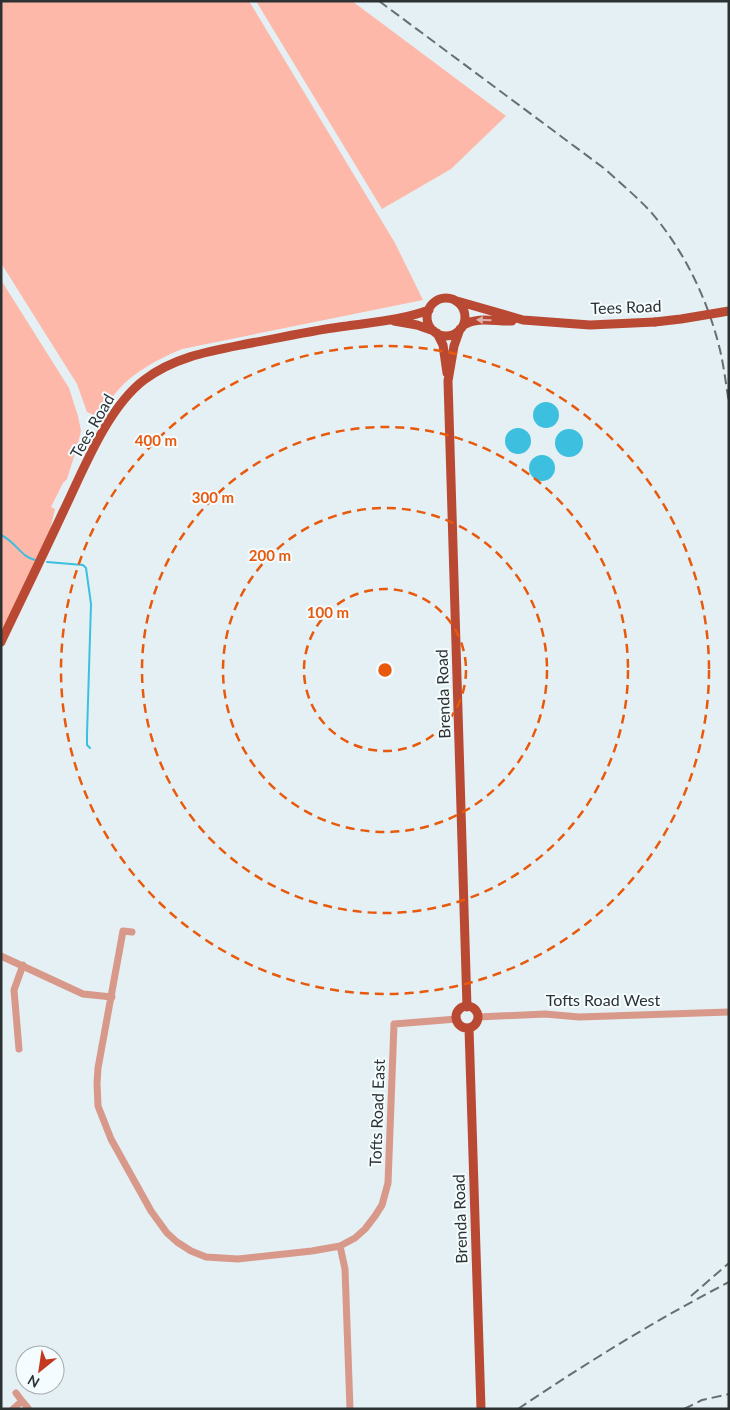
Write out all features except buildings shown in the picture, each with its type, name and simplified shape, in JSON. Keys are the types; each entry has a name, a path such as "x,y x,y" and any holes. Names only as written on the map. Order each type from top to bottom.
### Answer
{"main road":[{"path":"442,298 456,301 463,308 465,314 462,327 454,334 446,336 436,332 430,326 428,310 432,304 442,298"},
{"name":"Tees Road","path":"456,301 523,320"},
{"name":"Tees Road","path":"1,642 78,481 109,421 126,396 144,380 178,360 210,351 346,326 391,320 428,310"},
{"name":"Tees Road","path":"462,327 469,321 478,320 523,320 590,325 655,322 729,311"},
{"name":"Tees Road","path":"391,320 417,325 436,332"},
{"name":"Brenda Road","path":"448,380 454,346 462,327"},
{"name":"Brenda Road","path":"436,332 443,345 448,380 467,1007"},
{"path":"467,1007 476,1012 478,1016 474,1026 469,1028 458,1024 457,1019 459,1011 467,1007"},
{"name":"Brenda Road","path":"469,1028 481,1409"}],"street":[{"path":"132,932 124,931 98,1068 96,1088 98,1106 103,1122 151,1211 168,1233 191,1252 206,1257 238,1260 312,1252 340,1246 345,1269 350,1409"},
{"path":"1,956 83,994 112,997"},
{"path":"19,1050 14,990 23,965"},
{"name":"Tofts Road West","path":"478,1016 545,1014 579,1017 729,1012"},
{"name":"Tofts Road East","path":"340,1246 356,1238 365,1229 375,1216 386,1194 394,1024 457,1019"},
{"path":"18,1395 28,1408"},
{"path":"14,1409 22,1401"}],"shaded area":[{"path":"1,1 249,1 395,243 423,300 182,349 156,361 133,376 96,416 87,412 77,384 1,263"},
{"path":"256,1 352,1 506,116 451,169 382,209"},
{"path":"1,280 69,388 81,431 67,479 51,507 55,509 49,534 1,636"}],"water":[{"path":"546,402 555,406 559,415 555,424 546,428 537,424 533,415 537,406"},
{"path":"518,428 527,432 531,441 527,450 518,454 509,450 505,441 509,432"},
{"path":"569,429 579,433 583,443 579,453 569,457 559,453 555,443 559,433"},
{"path":"542,455 551,459 555,468 551,477 542,481 533,477 529,468 533,459"}],"waterway":[{"path":"1,535 11,541 26,556 35,560"},
{"path":"47,562 83,565 86,568 91,604 87,734 87,745 90,748"}],"railway":[{"path":"379,1 605,169 650,211 674,242 702,294 720,350 729,403"},
{"path":"691,1296 729,1263"},
{"path":"518,1409 622,1342 729,1282"},
{"path":"684,1409 702,1400 729,1394"}]}
